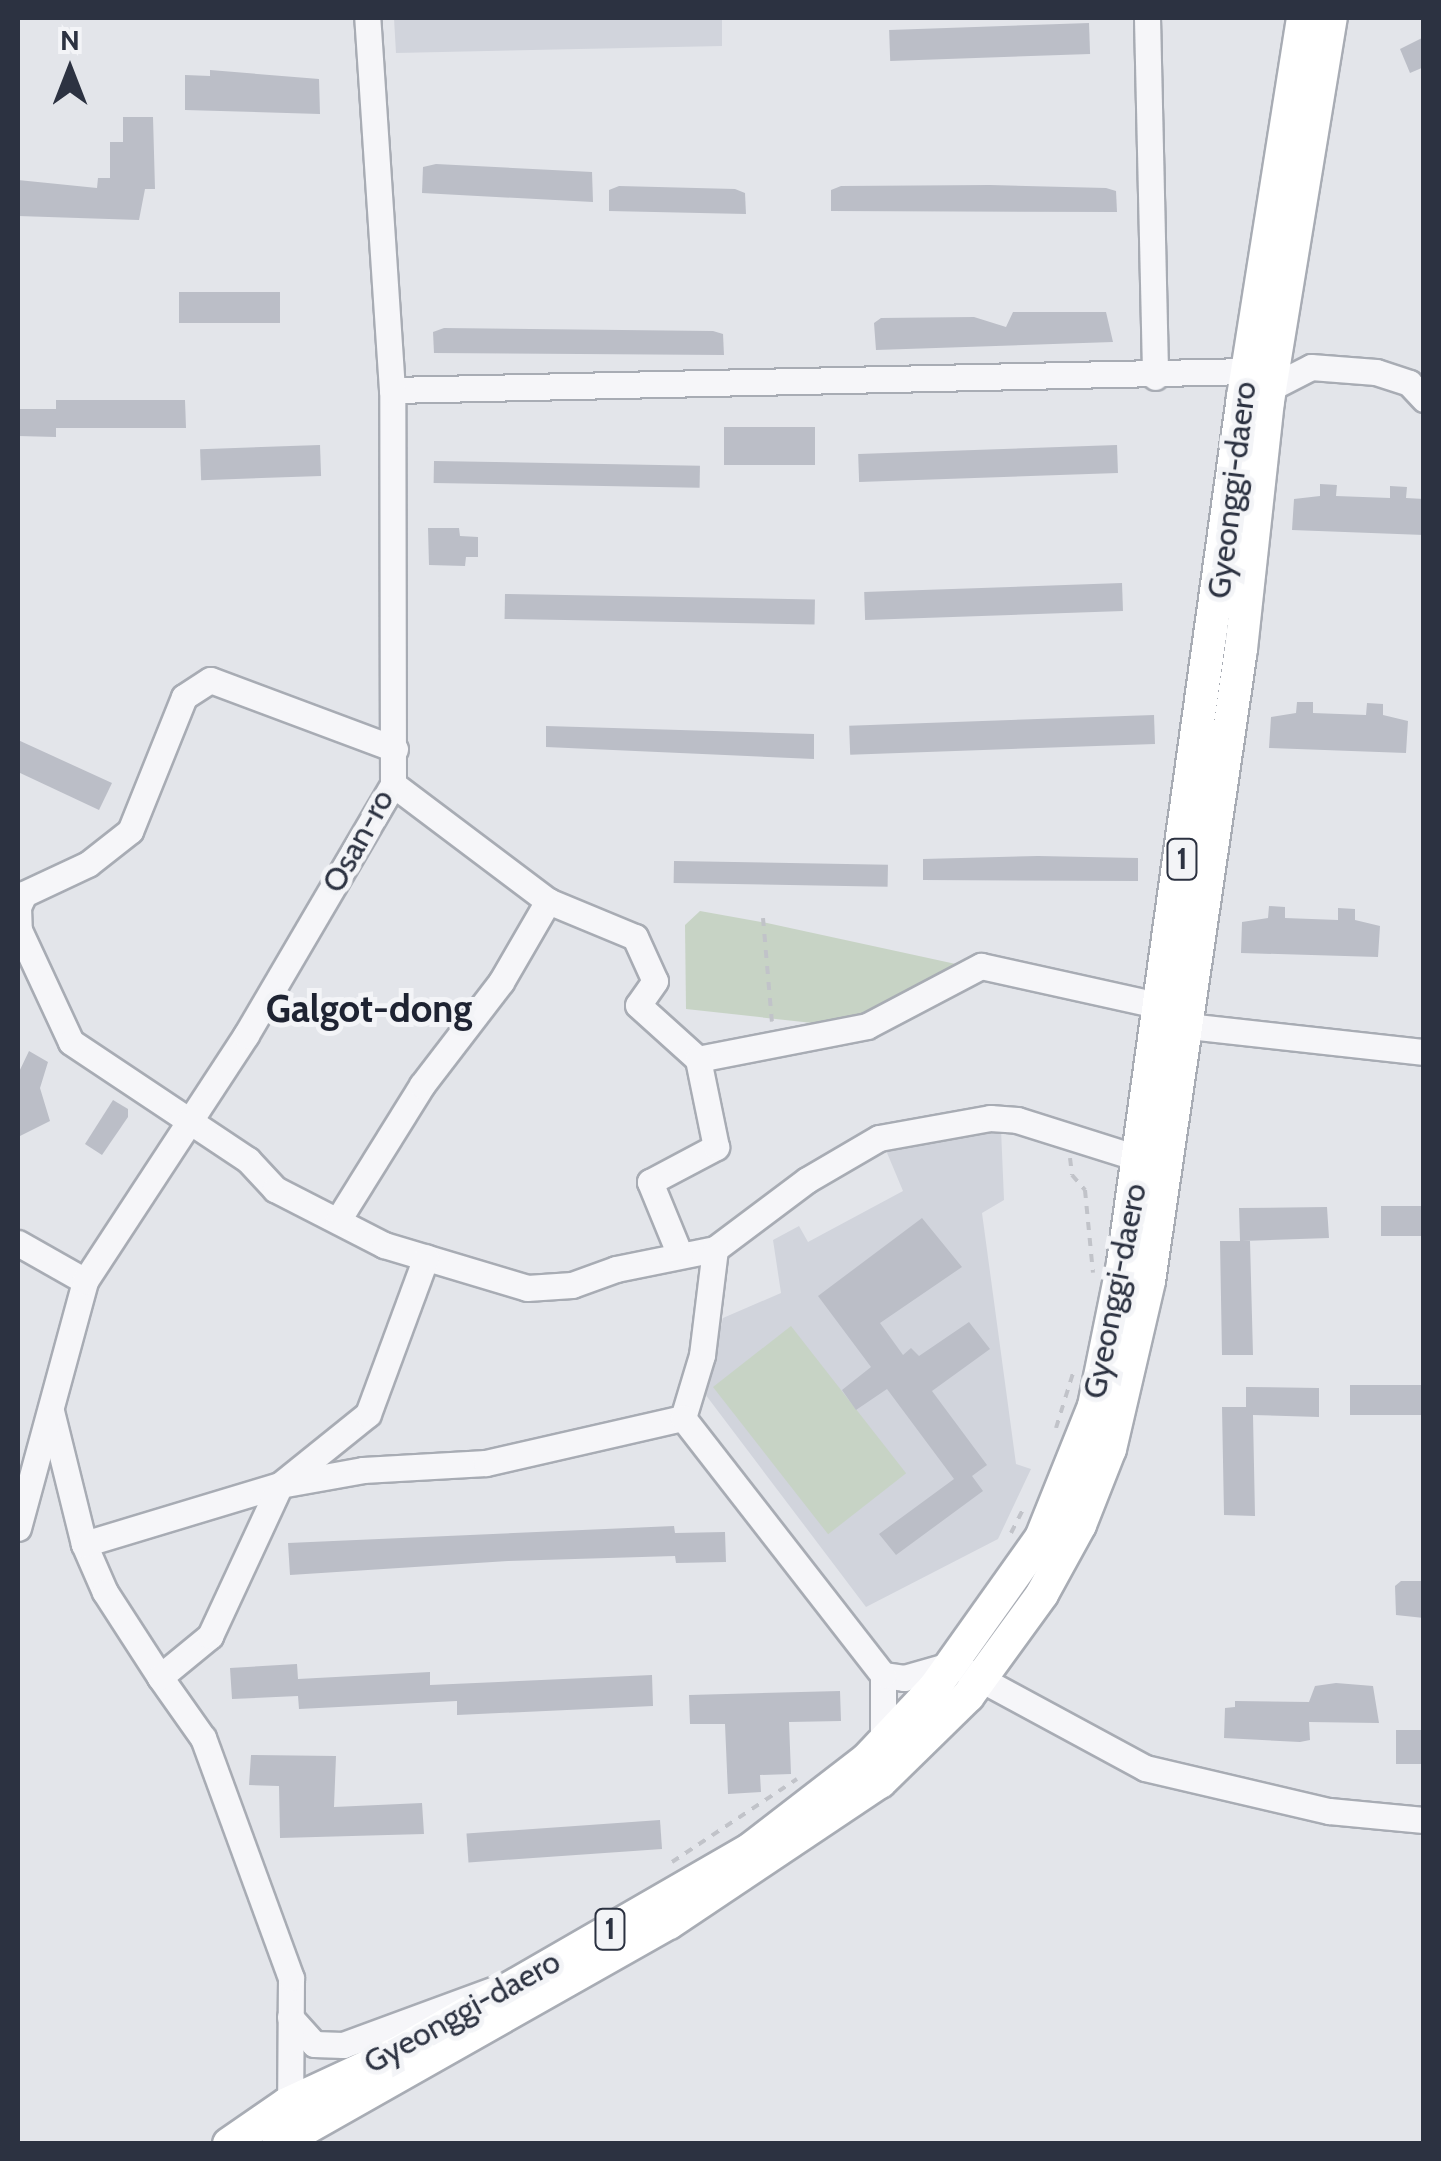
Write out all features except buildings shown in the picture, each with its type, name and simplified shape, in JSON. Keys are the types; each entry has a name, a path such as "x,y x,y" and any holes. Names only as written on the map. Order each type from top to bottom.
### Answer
{"main road":[{"name":"Gyeonggi-daero","path":"289,2129 399,2052 752,1848 968,1670 1042,1594 1080,1525 1110,1448 1149,1281 1175,1123 1303,18"},
{"name":"Gyeonggi-daero","path":"230,2144 289,2129 669,1924 819,1827 880,1782 968,1670 1040,1538 1094,1406 1141,1149 1259,380 1280,326 1331,18"}],"street":[{"name":"Osan-ro","path":"18,1528 85,1281 190,1119 393,784 392,390 367,18"},
{"path":"1147,18 1155,377"},
{"path":"1280,326 1310,367"},
{"path":"392,390 1155,377 1259,380 1310,367 1376,372 1408,383 1424,399"},
{"path":"395,749 210,680 184,696 130,832 88,864 24,894 19,930 71,1042 248,1160 274,1189 384,1246 527,1288 572,1286 715,1248 807,1180 880,1138 990,1118 1016,1120 1128,1155 1175,1123"},
{"path":"393,784 548,901 635,937 655,982 638,1004 698,1058 716,1146 650,1182 680,1255"},
{"path":"338,1220 422,1085 501,982 548,901"},
{"path":"698,1058 774,1047 868,1026 981,966 1162,1006 1188,1026 1424,1052"},
{"path":"18,1243 85,1281"},
{"path":"683,1418 702,1355 715,1248"},
{"path":"160,1677 210,1636 280,1485 368,1414 426,1257"},
{"path":"50,1410 84,1544 106,1592 203,1738 291,1978 289,2129"},
{"path":"84,1544 280,1485 363,1470 486,1463 683,1418"},
{"path":"683,1418 883,1676 883,1742"},
{"path":"883,1676 904,1678 968,1670 1146,1768 1310,1807 1424,1820"},
{"path":"290,2017 314,2044 343,2045 462,1997 514,1984"}],"path":[{"path":"763,918 774,1047"},
{"path":"1068,1148 1072,1174 1085,1190 1092,1285"},
{"path":"1054,1439 1078,1358"},
{"path":"1010,1535 1026,1503"},
{"path":"660,1871 804,1774"}],"shaded area":[{"path":"394,18 722,18 722,46 396,53"},
{"path":"1001,1129 1004,1200 982,1213 1016,1464 1031,1469 998,1539 866,1607 705,1394 723,1318 781,1293 773,1240 799,1226 808,1242 903,1191 885,1148"}],"green space":[{"path":"700,911 965,966 873,1019 831,1025 686,1009 685,925"},
{"path":"791,1326 906,1473 828,1534 713,1387"}],"district":[{"name":"Galgot-dong","path":"369,1009"}]}
